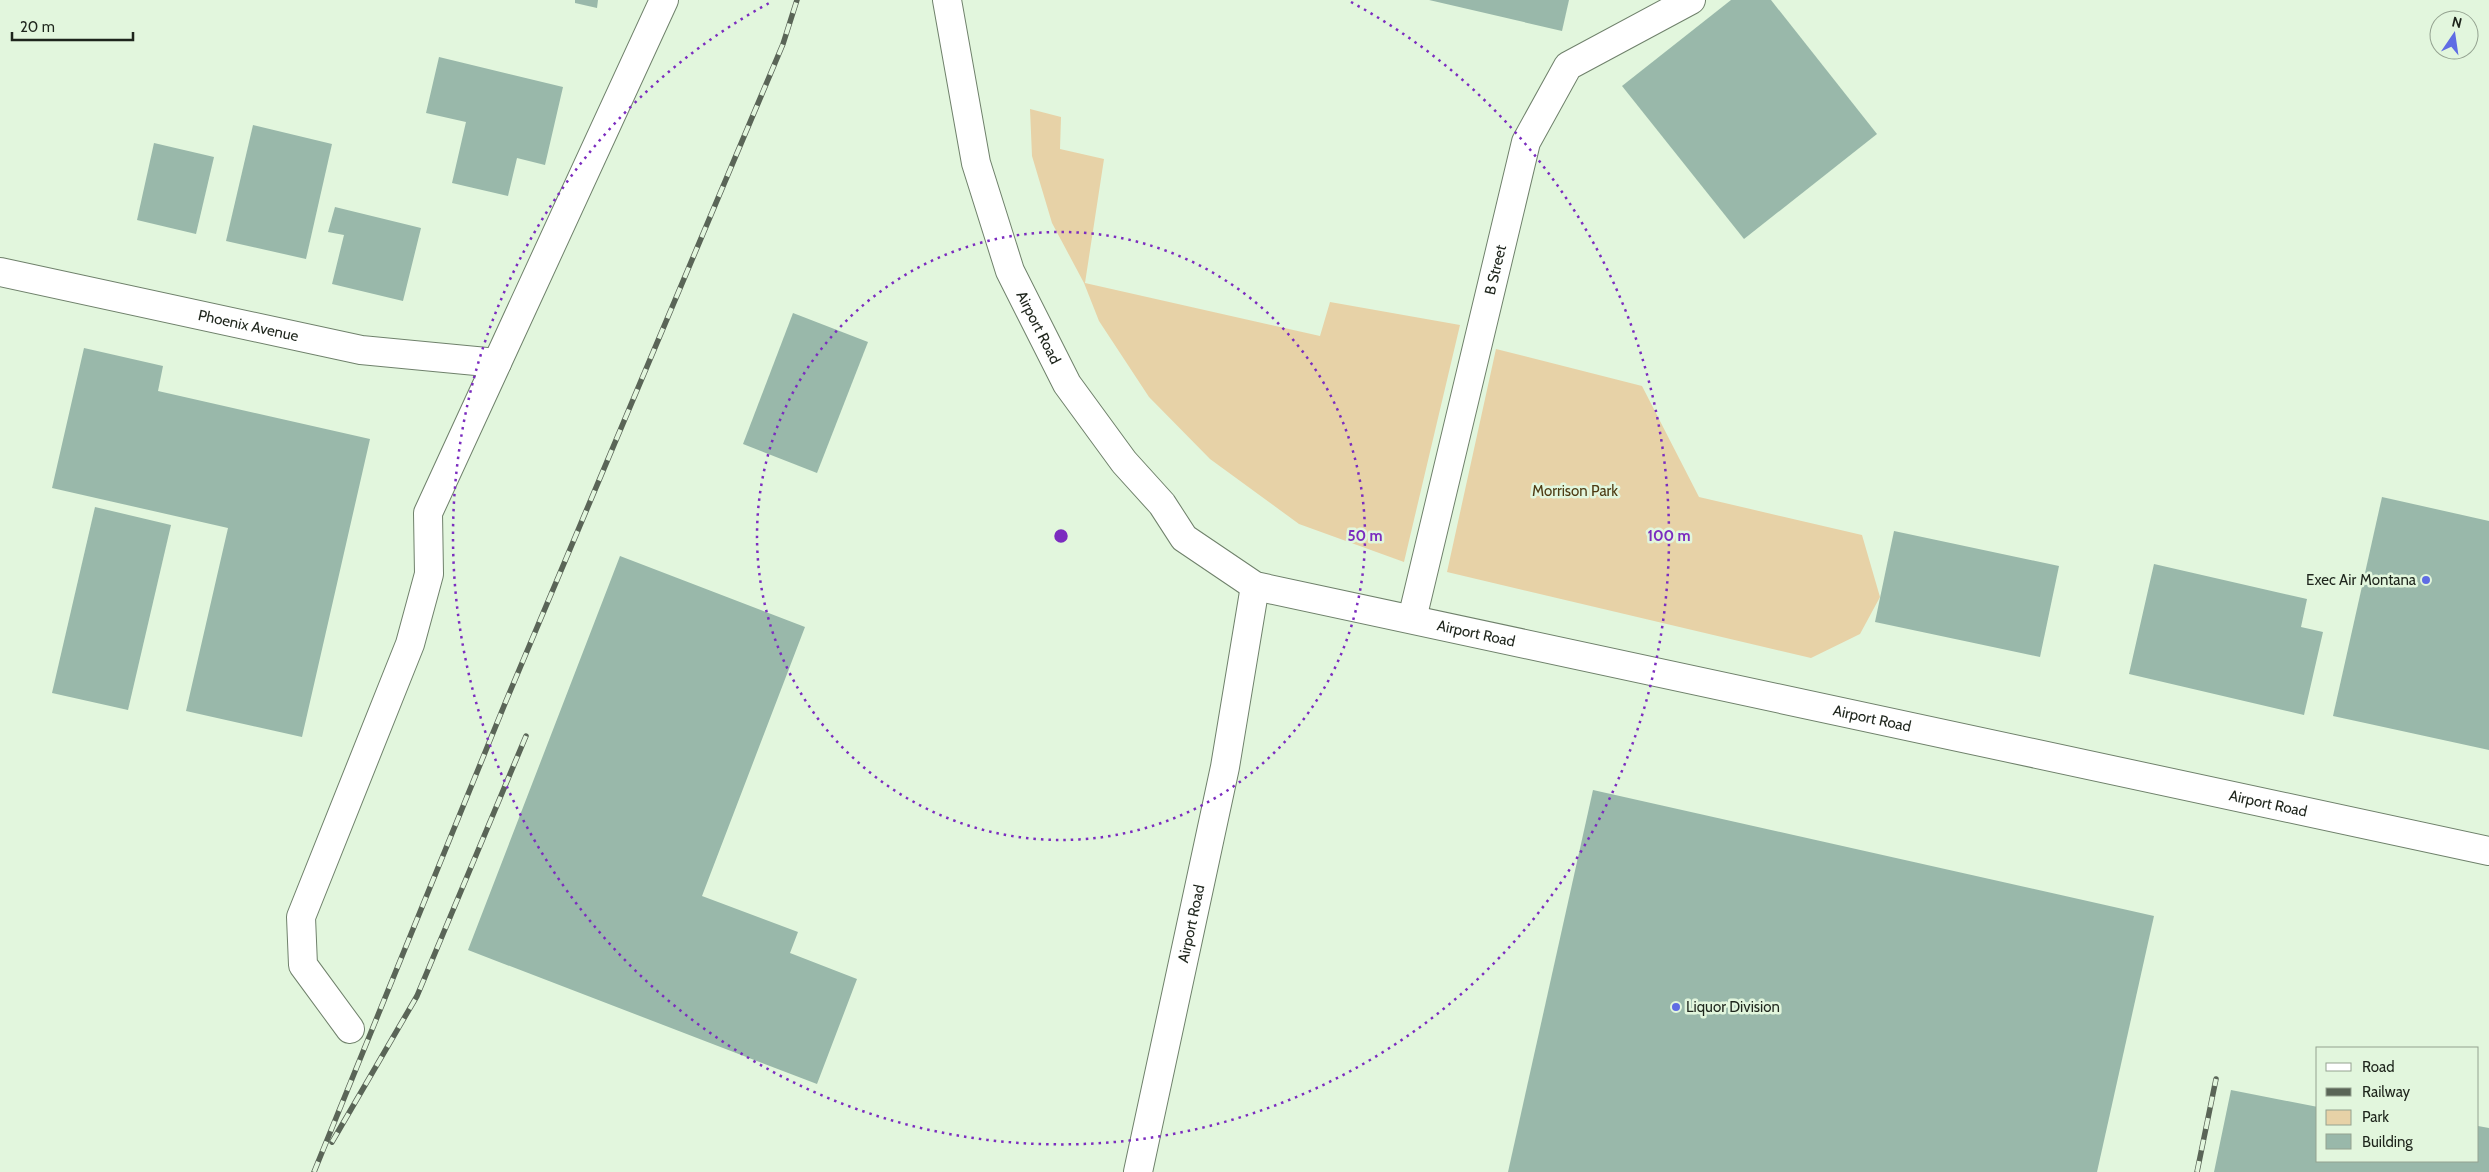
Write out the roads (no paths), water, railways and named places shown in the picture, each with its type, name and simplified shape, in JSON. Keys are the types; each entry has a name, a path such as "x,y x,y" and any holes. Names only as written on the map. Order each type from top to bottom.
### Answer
{"street":[{"path":"350,1029 304,965 301,917 410,644 429,574 428,513 664,0"},
{"name":"Airport Road","path":"947,0 976,162 1010,271 1067,384 1124,462 1162,504 1184,538 1255,586 2489,851"},
{"name":"B Street","path":"1412,619 1526,142 1568,66 1691,0"},
{"name":"Phoenix Avenue","path":"0,272 361,350 498,363"},
{"name":"Airport Road","path":"1138,1172 1225,767 1255,586"}],"railway":[{"path":"314,1172 506,701 783,44 797,0"},
{"path":"332,1142 417,996 526,736"},
{"path":"2197,1172 2216,1079"}],"place":[{"name":"Exec Air Montana","path":"2426,580"},
{"name":"Liquor Division","path":"1676,1007"}],"park label":[{"name":"Morrison Park","path":"1575,491"}]}
